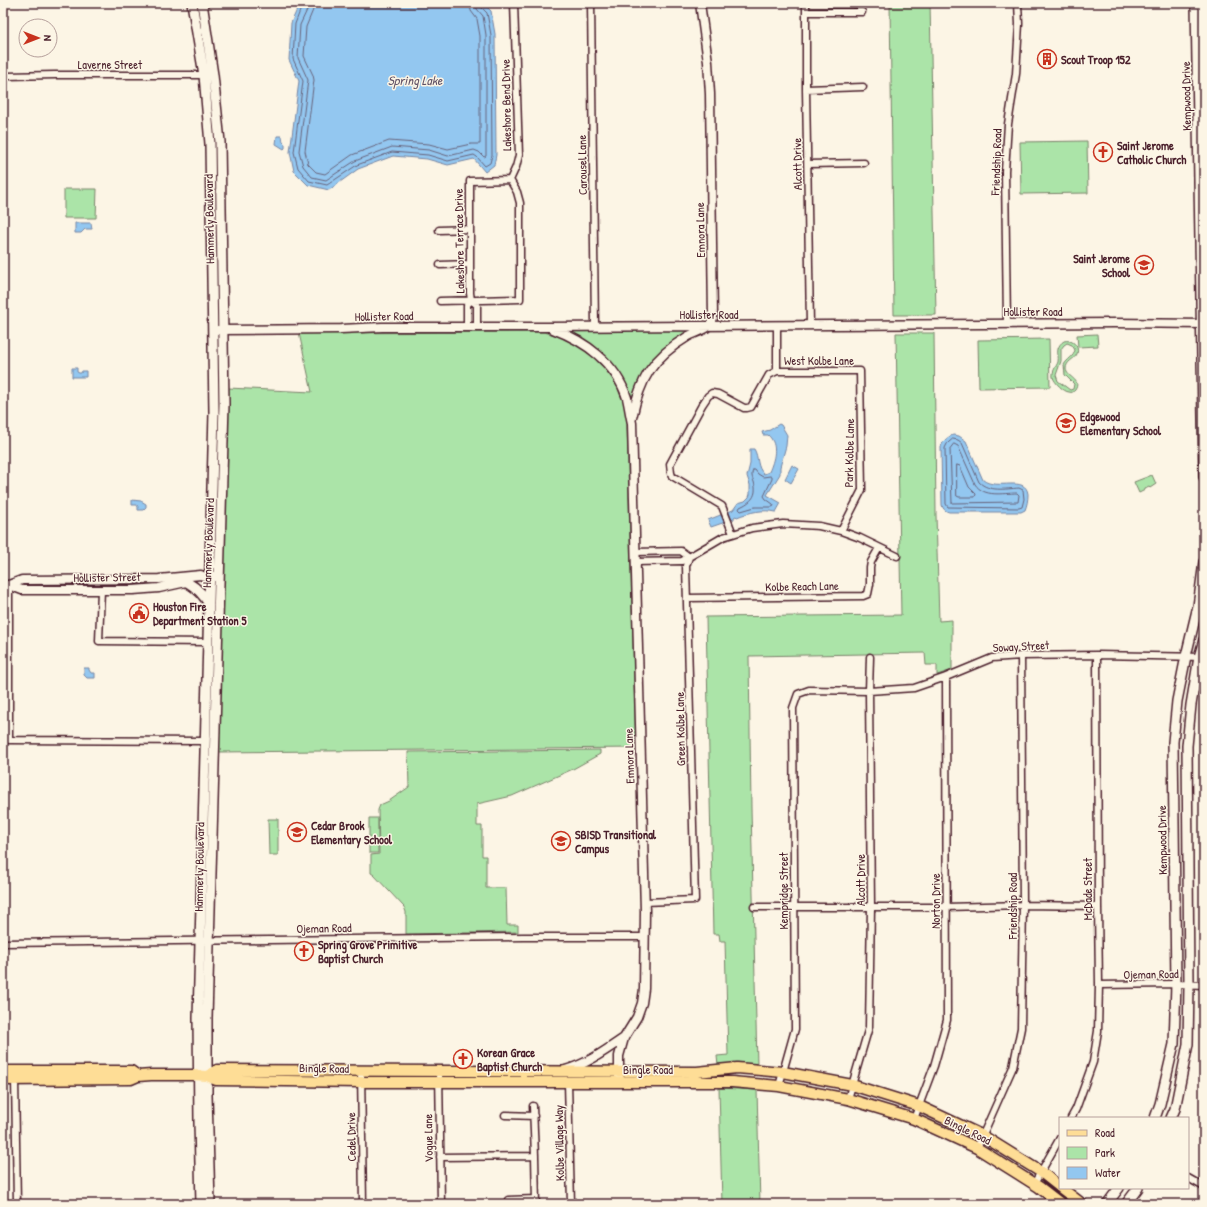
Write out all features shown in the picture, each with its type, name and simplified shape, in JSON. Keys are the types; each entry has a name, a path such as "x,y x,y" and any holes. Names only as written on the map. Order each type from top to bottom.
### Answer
{"main road":[{"name":"Hammerly Boulevard","path":"192,3 209,75 210,144 223,329 224,436 209,606 205,741 208,820"},
{"name":"Hammerly Boulevard","path":"202,3 209,75 220,142 213,330 214,412 212,577 216,706 208,820 205,941 207,1018 203,1076 206,1200"},
{"name":"Kempwood Drive","path":"1196,3 1201,91 1204,477"},
{"path":"210,144 220,142"},
{"name":"Kempwood Drive","path":"1155,1117 1160,1104 1174,1044 1176,984 1174,730 1177,701 1198,606 1203,579 1204,562"},
{"path":"187,582 196,587 202,593 209,606"},
{"path":"1171,1117 1188,1044 1187,746 1191,705 1202,657 1204,640"},
{"path":"206,705 216,706"},
{"path":"1174,730 1188,732"},
{"path":"1174,810 1188,811"},
{"path":"1175,892 1188,893"},
{"name":"Bingle Road","path":"697,1077 737,1068 783,1072 852,1085 919,1106 983,1136 1041,1172 1059,1186"},
{"name":"Bingle Road","path":"3,1071 15,1076"},
{"name":"Bingle Road","path":"3,1080 15,1076 106,1075 131,1079 138,1076 203,1076 216,1080 361,1071 438,1076 518,1077 568,1082 619,1077"},
{"name":"Bingle Road","path":"518,1077 553,1072 619,1077 697,1077 779,1086 848,1099 914,1119 977,1148 1034,1184 1061,1204"},
{"path":"1167,1075 1181,1078"},
{"name":"Bingle Road","path":"291,1076 361,1082 438,1076"},
{"name":"Bingle Road","path":"1062,1189 1082,1204"},
{"path":"1107,1204 1118,1189"},
{"path":"1126,1204 1137,1189"}],"street":[{"name":"Lakeshore Bend Drive","path":"510,180 516,167 519,155 514,3"},
{"name":"Carousel Lane","path":"591,3 595,326"},
{"name":"Emnora Lane","path":"632,423 636,399 651,367 663,354 676,344 709,326 713,318 710,94 708,62 700,3"},
{"name":"Alcott Drive","path":"806,3 810,325"},
{"name":"Friendship Road","path":"1007,324 1005,171 1008,124 1016,74 1019,24 1018,3"},
{"path":"806,12 862,12"},
{"name":"Laverne Street","path":"7,76 209,75"},
{"path":"806,89 863,87"},
{"path":"808,164 864,163"},
{"name":"Lakeshore Terrace Drive","path":"477,327 477,305 471,300 470,293 470,181 510,180"},
{"path":"440,301 520,299 520,203 517,192 510,180"},
{"path":"439,230 470,229"},
{"path":"440,265 470,264"},
{"name":"Lakeshore Terrace Drive","path":"467,327 467,305 471,300"},
{"name":"Hollister Road","path":"213,330 595,326 709,326 777,329 810,325 1203,324"},
{"name":"Emnora Lane","path":"548,327 584,343 599,355 610,367 627,398 632,423 645,902 644,989 642,1003 637,1017 624,1038 619,1056 619,1077"},
{"path":"733,534 722,506 672,476 670,464 708,396 718,394 747,408 751,407 769,375 777,371 777,329"},
{"name":"West Kolbe Lane","path":"777,371 860,371"},
{"name":"Park Kolbe Lane","path":"841,531 862,490 860,371"},
{"path":"635,562 682,561 723,537 752,528 783,524 819,526 841,531 860,538 896,556"},
{"name":"Kolbe Reach Lane","path":"687,598 864,596 868,594 870,584 870,568 879,548"},
{"path":"635,552 681,551 689,557"},
{"name":"Green Kolbe Lane","path":"645,902 695,900 686,566 689,557"},
{"name":"Hollister Street","path":"6,585 22,580 159,579 201,575 212,577"},
{"name":"Hollister Street","path":"6,585 22,590 133,590 159,588 212,577"},
{"path":"6,585 9,740 205,741"},
{"path":"101,590 99,641 208,642"},
{"name":"Soway Street","path":"798,694 810,690 869,691 914,688 946,677 992,658 1097,655 1202,657"},
{"name":"McDade Street","path":"1072,1117 1076,1109 1093,1062 1098,1031 1097,655"},
{"name":"Friendship Road","path":"977,1148 1013,1067 1022,1028 1023,905 1021,656"},
{"name":"Alcott Drive","path":"848,1099 869,1027 871,907 870,657"},
{"name":"Norton Drive","path":"914,1119 934,1066 946,1020 946,677"},
{"name":"Kempridge Street","path":"779,1086 795,1029 793,708 798,694"},
{"path":"754,907 946,907 1023,905 1098,906"},
{"name":"Ojeman Road","path":"3,943 644,937"},
{"name":"Ojeman Road","path":"1099,985 1204,985"},
{"path":"553,1072 581,1064 600,1054 624,1038"},
{"name":"Cedel Drive","path":"361,1071 363,1204"},
{"path":"15,1076 17,1204"},
{"name":"Vogue Lane","path":"438,1076 441,1204"},
{"name":"Kolbe Village Way","path":"568,1082 571,1204"},
{"path":"508,1200 536,1201 534,1106"},
{"path":"505,1115 534,1116"},
{"path":"1034,1184 1059,1140"},
{"path":"440,1157 535,1156"},
{"path":"1189,1179 1204,1187"}],"green space":[{"path":"890,3 930,3 936,315 894,315"},
{"path":"1087,141 1088,193 1021,194 1020,142"},
{"path":"64,189 97,189 96,218 64,218"},
{"path":"574,330 690,330 691,332 662,352 634,397 630,397 620,379 571,334"},
{"path":"544,332 558,336 575,344 594,358 603,367 617,386 626,410 636,748 219,752 228,388 312,392 299,333"},
{"path":"896,333 934,333 939,621 952,620 952,670 937,675 937,665 926,665 925,653 749,656 757,1065 736,1064 718,1066 717,1056 728,1055 725,941 720,941 719,934 713,934 706,617 901,615"},
{"path":"1097,334 1098,346 1078,347 1077,335"},
{"path":"1049,339 1050,387 979,388 978,340"},
{"path":"1064,341 1074,343 1078,351 1076,356 1066,366 1067,372 1077,383 1077,386 1073,392 1067,392 1062,389 1053,377 1058,362 1058,349","holes":["1067,343 1072,345 1075,350 1064,365 1065,375 1074,384 1073,389 1070,390 1058,381 1056,375 1061,361 1061,349"]},
{"path":"1152,475 1156,484 1139,493 1134,482"},
{"path":"600,750 600,754 573,769 512,796 477,804 477,826 482,826 482,856 486,856 486,888 506,888 507,925 518,925 518,932 406,934 406,912 404,907 371,873 371,855 379,854 378,810 380,805 389,801 409,787 408,752"},
{"path":"369,818 378,818 378,853 369,853"},
{"path":"268,819 278,819 278,855 269,855"},
{"path":"719,1088 757,1090 760,1204 722,1204"}],"water":[{"name":"Spring Lake","path":"300,3 483,3 491,11 495,34 496,155 494,165 485,172 474,159 448,165 427,159 393,156 358,169 329,190 308,185 294,171 290,152 299,81 289,60 291,23"},
{"path":"277,136 282,136 285,144 284,149 276,144"},
{"path":"75,223 91,223 92,229 85,229 81,233 75,233"},
{"path":"72,368 77,368 77,372 79,373 86,371 86,377 72,377"},
{"path":"779,424 787,435 786,446 780,467 780,474 767,495 781,503 776,512 752,512 737,517 736,516 734,519 711,527 708,520 733,510 738,503 745,501 749,497 750,485 747,476 750,464 750,449 754,449 757,455 761,471 764,474 769,472 774,458 774,443 768,435 763,435 762,432 770,430"},
{"path":"953,435 959,436 966,441 983,480 996,484 1017,484 1026,488 1028,496 1025,510 1021,512 949,512 944,510 942,505 941,447 948,437"},
{"path":"792,465 799,469 791,483 785,479"},
{"path":"132,500 141,501 146,504 146,507 143,510 138,510 137,505 132,505"},
{"path":"84,668 89,668 91,673 95,673 95,678 87,678 84,675"}],"place":[{"name":"Scout Troop 152","path":"1047,59"},
{"name":"Saint Jerome Catholic Church","path":"1103,152"},
{"name":"Saint Jerome School","path":"1144,265"},
{"name":"Edgewood Elementary School","path":"1066,423"},
{"name":"Houston Fire Department Station 5","path":"139,613"},
{"name":"Cedar Brook Elementary School","path":"297,832"},
{"name":"SBISD Transitional Campus","path":"561,841"},
{"name":"Spring Grove Primitive Baptist Church","path":"304,951"},
{"name":"Korean Grace Baptist Church","path":"463,1059"}]}
